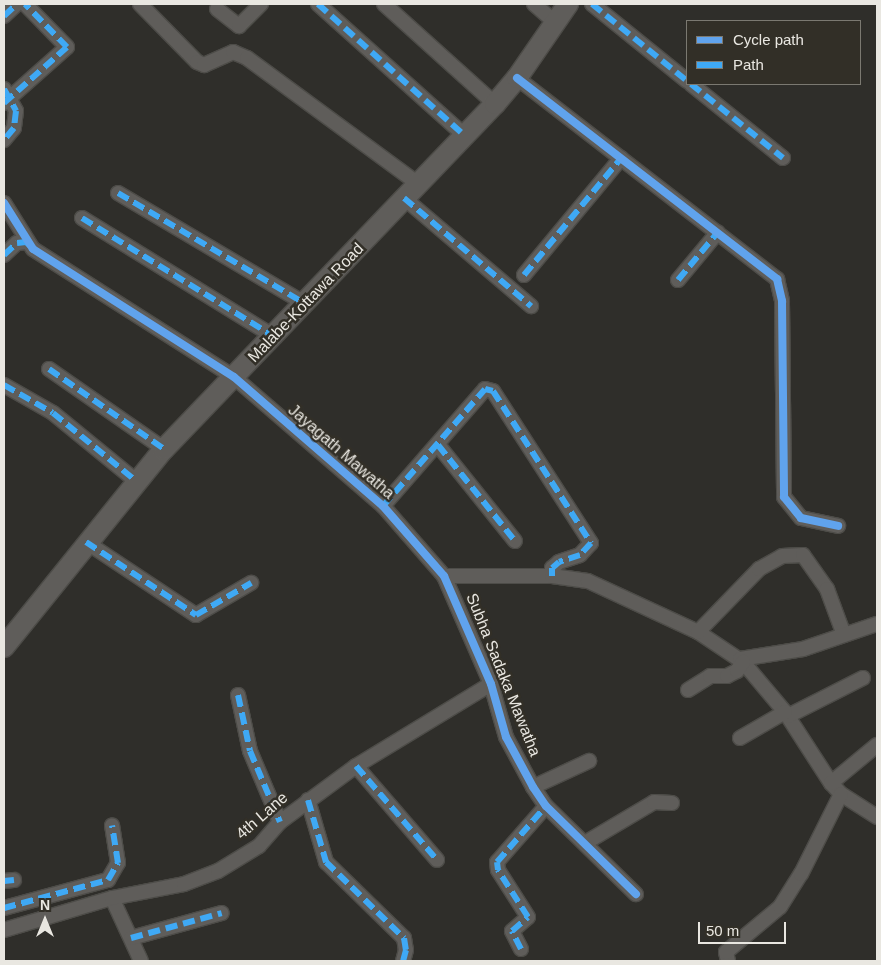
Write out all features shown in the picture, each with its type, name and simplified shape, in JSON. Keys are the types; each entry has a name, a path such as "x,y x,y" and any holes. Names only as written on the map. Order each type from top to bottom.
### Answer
{"main road":[{"name":"Malabe-Kottawa Road","path":"4,647 86,542 164,449 306,304 404,198 420,185 495,104 517,78 568,4"}],"street":[{"path":"4,16 17,4"},
{"path":"4,140 14,128 16,111 6,97 68,47 25,4"},
{"path":"140,4 197,62 204,65 233,52 247,58 420,185"},
{"path":"217,9 239,26 261,4"},
{"path":"318,4 464,136"},
{"path":"384,4 495,104"},
{"path":"534,4 555,22"},
{"path":"592,4 686,80"},
{"path":"517,78 777,279 782,301 784,497 801,518 838,526"},
{"path":"692,85 784,158"},
{"path":"524,275 621,158"},
{"path":"118,192 306,304"},
{"path":"404,198 531,306"},
{"path":"4,203 26,242 17,243 4,255"},
{"path":"82,218 274,336"},
{"path":"678,280 718,232"},
{"name":"Jayagath Mawatha","path":"26,242 234,377 383,506 444,576"},
{"path":"50,369 164,449"},
{"path":"4,386 53,413 136,481"},
{"path":"383,506 485,389 493,391 591,543 580,555 559,562 552,568 552,576"},
{"path":"438,444 514,541"},
{"path":"86,542 196,615 251,583"},
{"path":"698,632 759,570 782,556 803,555 828,589 844,635"},
{"path":"444,576 552,576 588,581 698,632 742,660 786,714 831,783 841,794 877,816"},
{"name":"Subha Sadaka Mawatha","path":"444,576 490,684 506,737 533,787 546,806 636,894"},
{"path":"742,660 803,649 877,624"},
{"path":"688,690 710,676 727,676 737,671 742,660"},
{"path":"740,738 863,678"},
{"name":"4th Lane","path":"4,930 112,898 184,884 218,871 259,846 280,822 356,766 490,684"},
{"path":"238,695 250,751 280,822"},
{"path":"831,783 877,745"},
{"path":"533,787 589,761"},
{"path":"356,766 437,860"},
{"path":"728,961 726,952 780,907 801,874 841,794"},
{"path":"308,800 326,862 404,938 408,958"},
{"path":"584,843 654,802 672,803"},
{"path":"521,949 512,931 528,917 498,870 498,862 546,806"},
{"path":"4,908 108,880 118,863 112,825"},
{"path":"112,898 141,961"},
{"path":"131,938 222,913"}],"marked path":[{"path":"4,16 17,4"},
{"path":"4,103 67,47 25,4"},
{"path":"318,4 465,136"},
{"path":"592,4 686,80"},
{"path":"692,85 783,158"},
{"path":"4,89 16,111 14,128 4,140"},
{"path":"524,275 621,158"},
{"path":"118,193 306,304"},
{"path":"404,198 531,306"},
{"path":"82,218 275,337"},
{"path":"678,280 718,232"},
{"path":"4,255 17,243 26,242 30,246"},
{"path":"49,369 164,449"},
{"path":"4,385 53,413 136,481"},
{"path":"383,506 485,389 493,391 591,543 580,555 559,562 552,568 552,576"},
{"path":"438,445 515,541"},
{"path":"86,542 196,615 251,583"},
{"path":"238,695 250,751 280,822"},
{"path":"356,766 437,860"},
{"path":"308,800 326,862 404,938 406,950 403,961"},
{"path":"521,949 512,931 528,917 498,870 497,862 546,806"},
{"path":"4,908 108,880 118,863 112,825"},
{"path":"4,881 14,880"},
{"path":"131,938 222,913"}],"cycle path":[{"path":"517,78 777,279 782,301 784,497 801,518 838,526"},
{"path":"4,203 33,249 234,377 383,506 444,576 491,684 506,737 533,787 546,806 636,894"}]}
